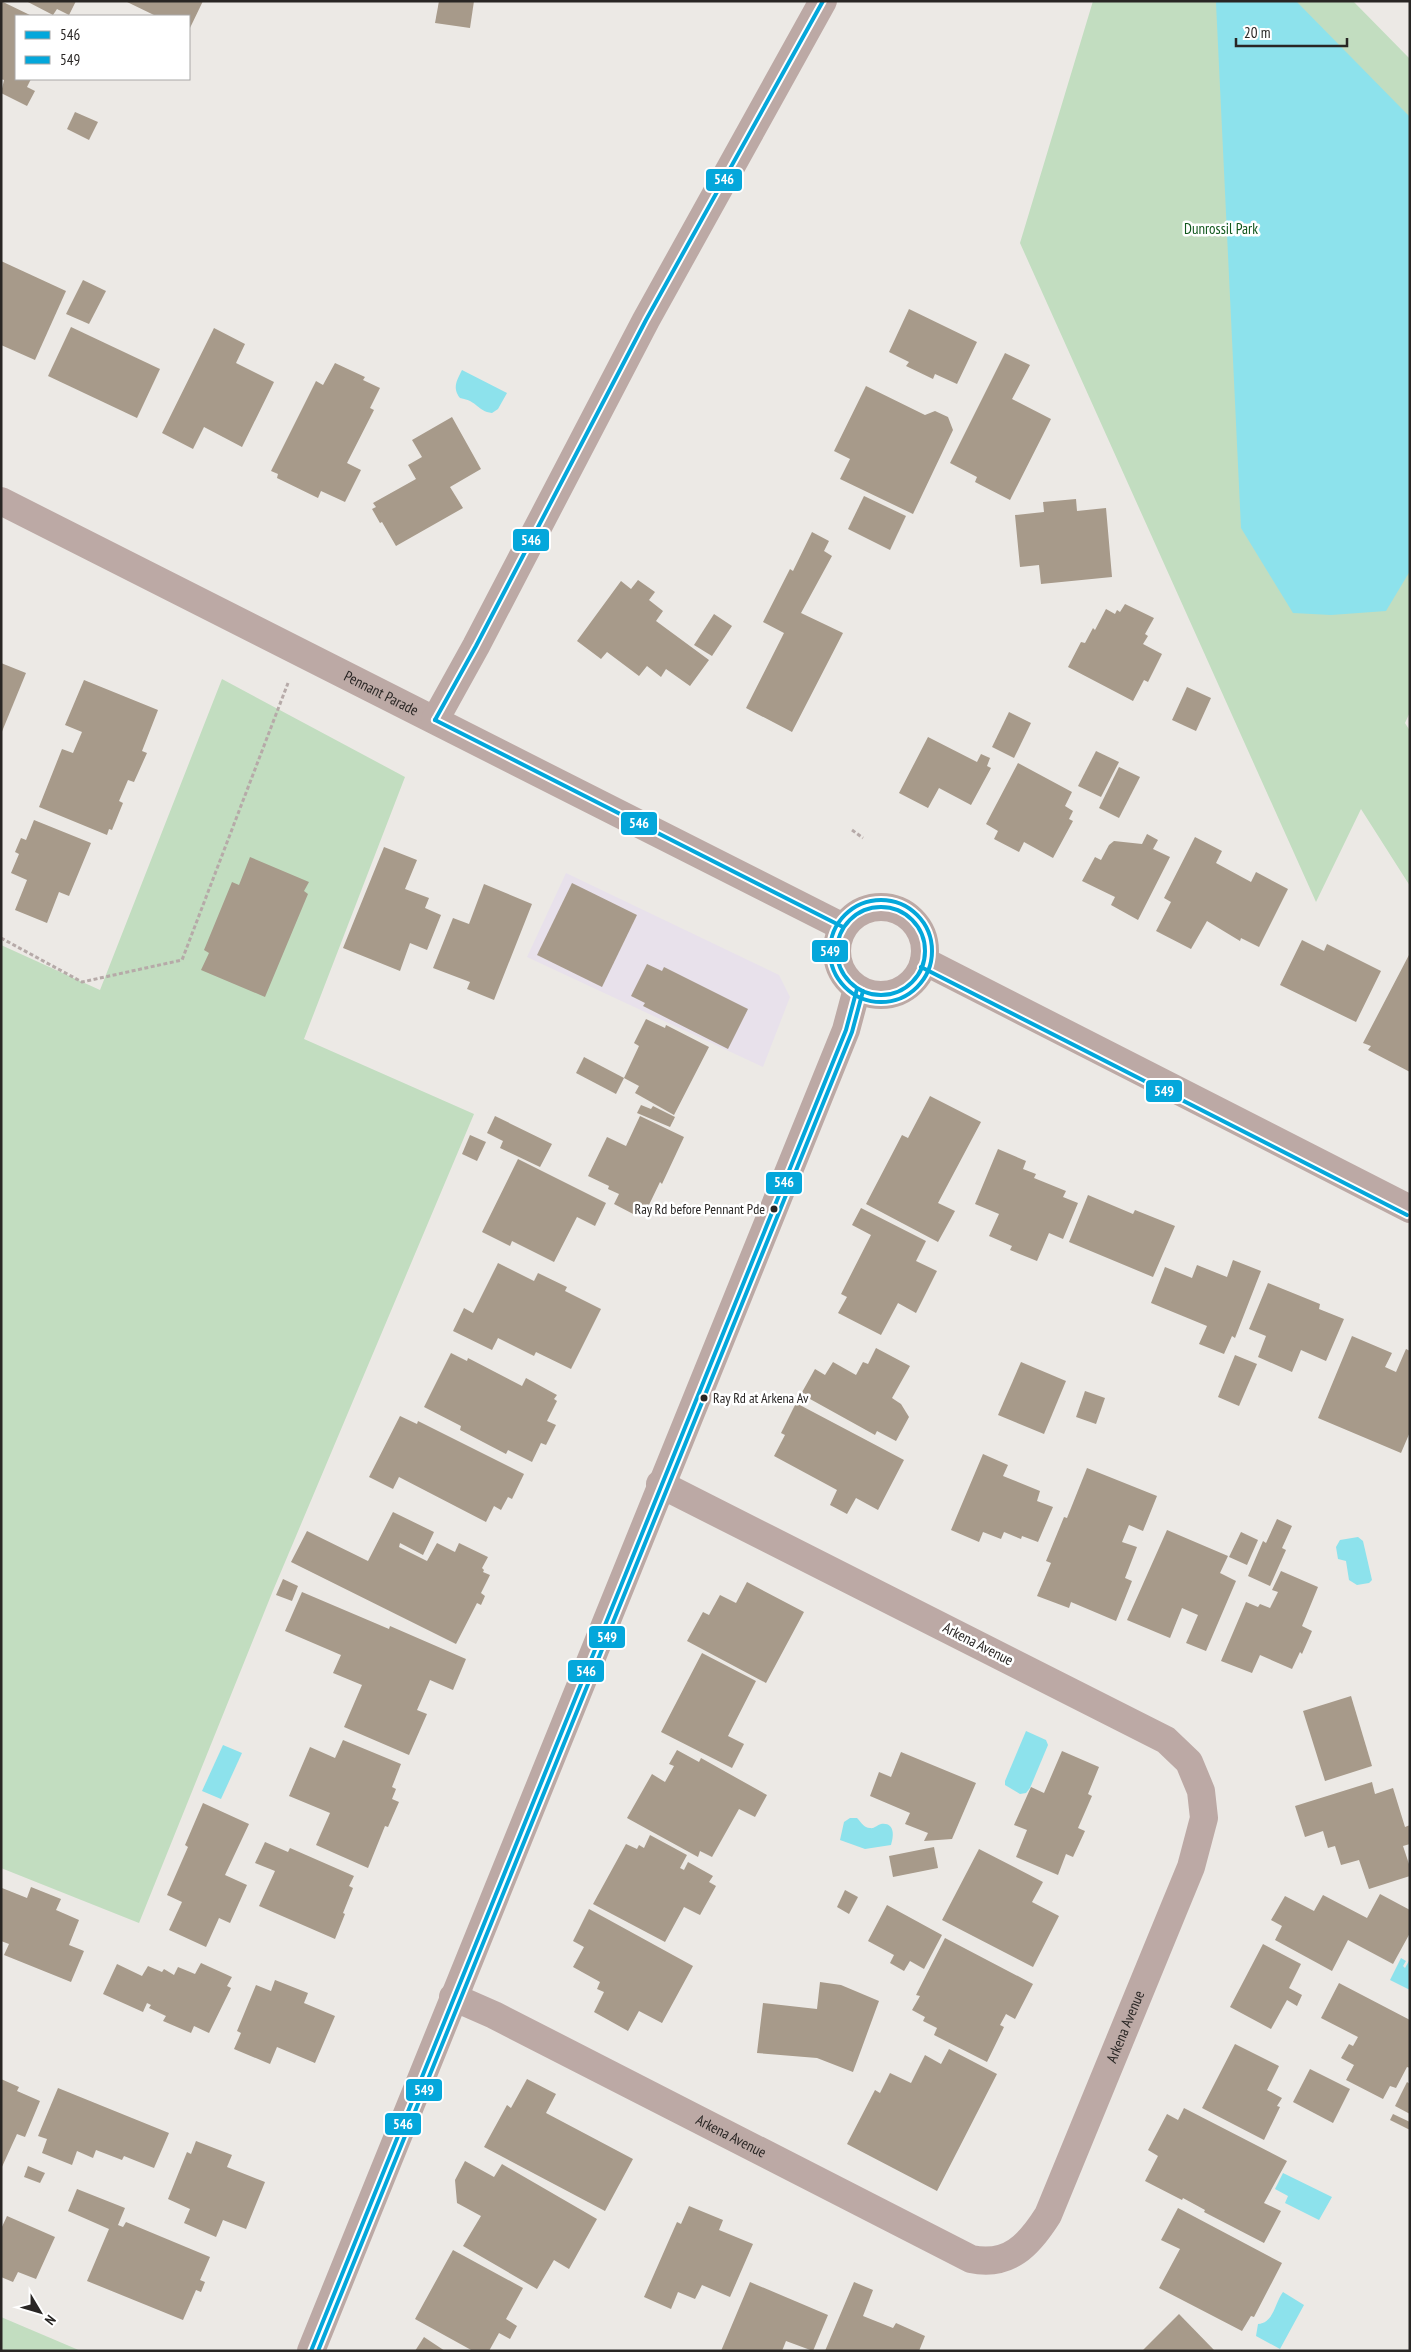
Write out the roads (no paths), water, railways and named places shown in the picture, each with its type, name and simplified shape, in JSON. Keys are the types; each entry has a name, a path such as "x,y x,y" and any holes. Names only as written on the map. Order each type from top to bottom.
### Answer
{"street":[{"path":"435,720 476,646 646,320 823,1"},
{"name":"Pennant Parade","path":"1,501 842,927"},
{"path":"878,906 892,908 904,913 915,922 922,934 925,948 924,961 910,985 884,996 870,994 858,989 847,980 839,968 836,954 837,940 842,927 852,916 864,909 878,906"},
{"path":"924,961 1410,1210"},
{"path":"310,2351 660,1484 846,1030 858,989"},
{"name":"Arkena Avenue","path":"453,1997 494,2015 971,2259 989,2262 1002,2259 1028,2242 1048,2215 1184,1885 1191,1867 1204,1818 1201,1790 1189,1762 1166,1740 660,1484"}],"water":[{"path":"1217,1 1296,1 1410,117 1410,571 1386,611 1331,615 1293,613 1241,528"},
{"path":"462,370 507,393 498,409 492,413 487,412 470,401 460,398 456,387"},
{"path":"1358,1537 1363,1541 1372,1580 1369,1583 1357,1585 1349,1580 1346,1561 1338,1559 1336,1547 1340,1540"},
{"path":"1026,1731 1046,1740 1048,1745 1030,1788 1026,1793 1020,1794 1005,1785 1005,1781"},
{"path":"223,1745 242,1753 221,1799 202,1791"},
{"path":"850,1818 857,1818 868,1828 881,1824 889,1825 893,1834 891,1845 865,1849 840,1840 844,1822"},
{"path":"1401,1958 1406,1961 1403,1966 1405,1968 1410,1959 1410,1990 1390,1980"},
{"path":"1283,2173 1332,2197 1319,2220 1285,2203 1288,2196 1275,2189"},
{"path":"1283,2292 1304,2305 1280,2349 1256,2336 1258,2324 1268,2320"}],"place":[{"name":"Ray Rd before Pennant Pde","path":"774,1209"},
{"name":"Ray Rd at Arkena Av","path":"704,1398"}],"park label":[{"name":"Dunrossil Park","path":"1221,229"}]}
